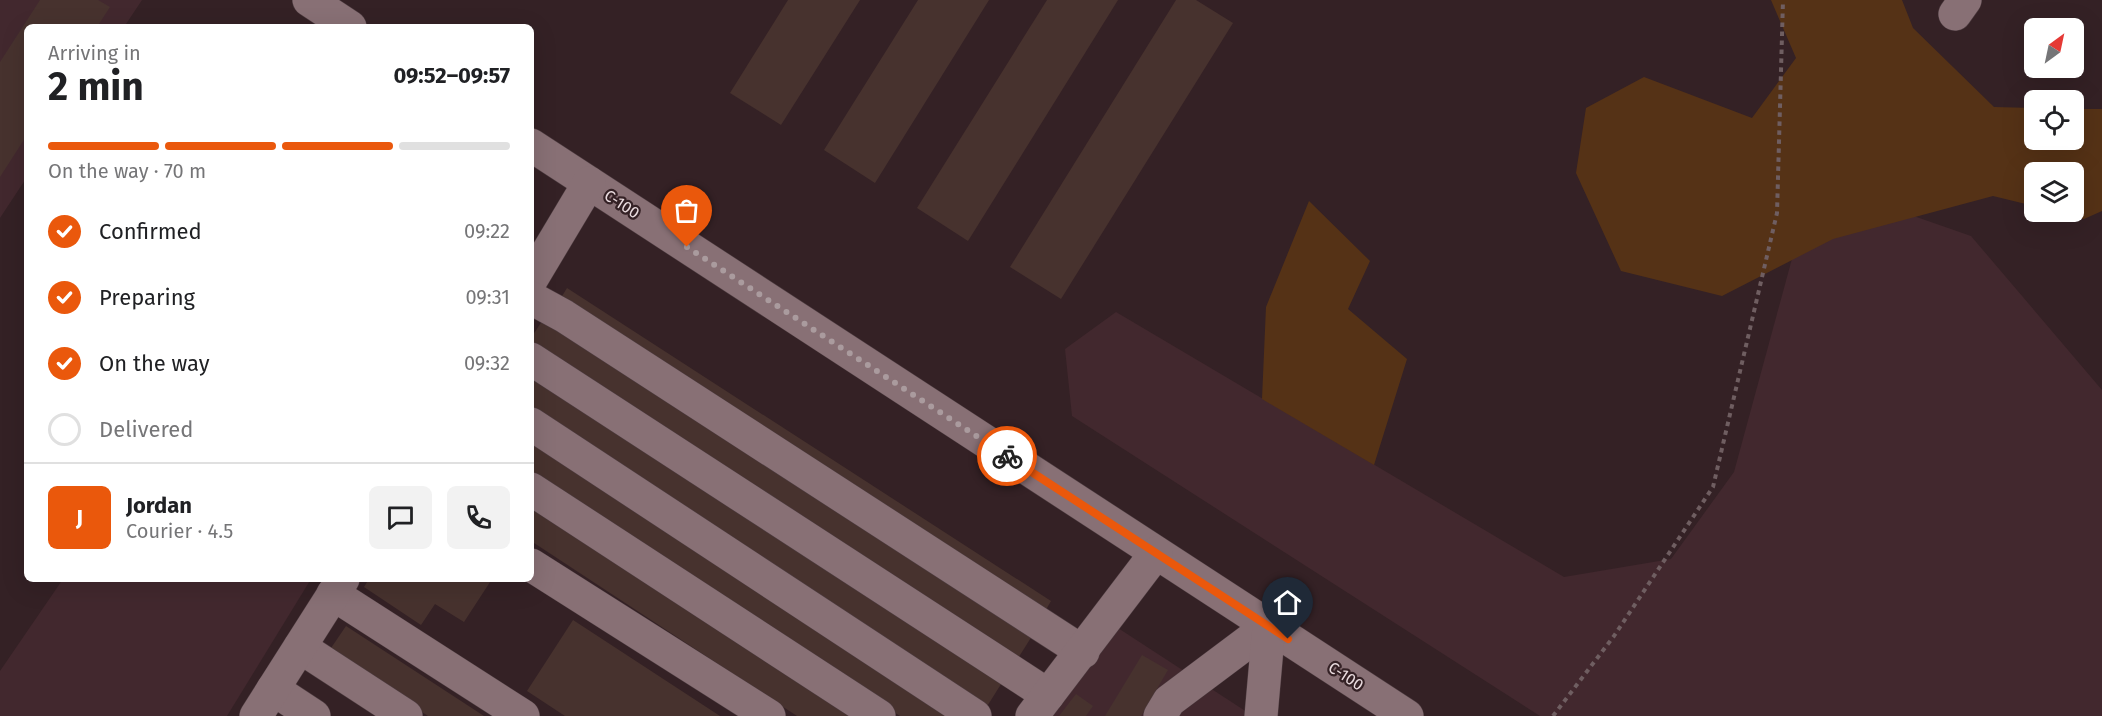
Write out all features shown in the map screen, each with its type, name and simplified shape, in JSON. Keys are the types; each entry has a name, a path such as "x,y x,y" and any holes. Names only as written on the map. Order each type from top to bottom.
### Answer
{"street":[{"name":"С-100","path":"534,147 1407,716"},
{"path":"534,275 589,183"},
{"path":"534,300 564,316 1083,652"},
{"path":"534,361 1040,706 1156,553"},
{"path":"534,426 975,716"},
{"path":"534,491 879,716"},
{"path":"534,567 769,716"},
{"path":"314,716 265,703 338,586 523,716"},
{"path":"1160,716 1169,701 1269,626"},
{"path":"1261,716 1269,626"},
{"path":"300,647 406,716"}],"path":[{"path":"1553,716 1614,636 1713,487 1777,213 1783,0"}],"shaded area":[{"path":"0,0 142,0 126,24 24,24 24,182 0,218"},
{"path":"1771,0 1902,0 1913,28 1994,107 2024,108 2024,150 2084,150 2084,109 2102,109 2102,211 2084,219 2084,162 2024,162 2024,204 1993,196 1833,239 1722,296 1621,271 1576,173 1586,108 1644,77 1752,118 1796,58"},
{"path":"1799,176 1971,236 2102,390 2102,716 1540,716 1072,416 1065,349 1116,312 1564,577 1671,559 1734,472 1796,244"},
{"path":"1309,201 1370,261 1348,309 1407,359 1374,465 1262,399 1266,307"},
{"path":"61,582 309,582 227,716 0,716 0,671"},
{"path":"1098,615 1253,716 1038,716"}],"building":[{"path":"40,0 98,0 110,7 99,24 25,24"},
{"path":"788,0 860,0 781,125 730,93"},
{"path":"918,0 989,0 875,183 824,150"},
{"path":"1047,0 1118,0 968,241 917,208"},
{"path":"1176,0 1196,0 1233,23 1061,299 1010,267"},
{"path":"24,25 24,140 0,177 0,62"},
{"path":"567,288 1051,601 1043,615 559,301"},
{"path":"544,318 1032,636 1015,663 534,347 534,333"},
{"path":"534,375 1003,681 986,708 534,411"},
{"path":"534,439 958,716 900,716 534,476"},
{"path":"534,507 854,716 797,716 534,543"},
{"path":"367,582 490,582 464,622 435,604 421,625 364,587"},
{"path":"573,620 720,716 565,716 527,691"},
{"path":"346,626 484,716 428,716 329,651"},
{"path":"1142,655 1168,670 1141,716 1105,716"},
{"path":"1076,694 1093,706 1086,716 1059,716"}],"way so far":[{"path":"687,247 1007,456"}],"route":[{"path":"1007,456 1288,639"}]}
